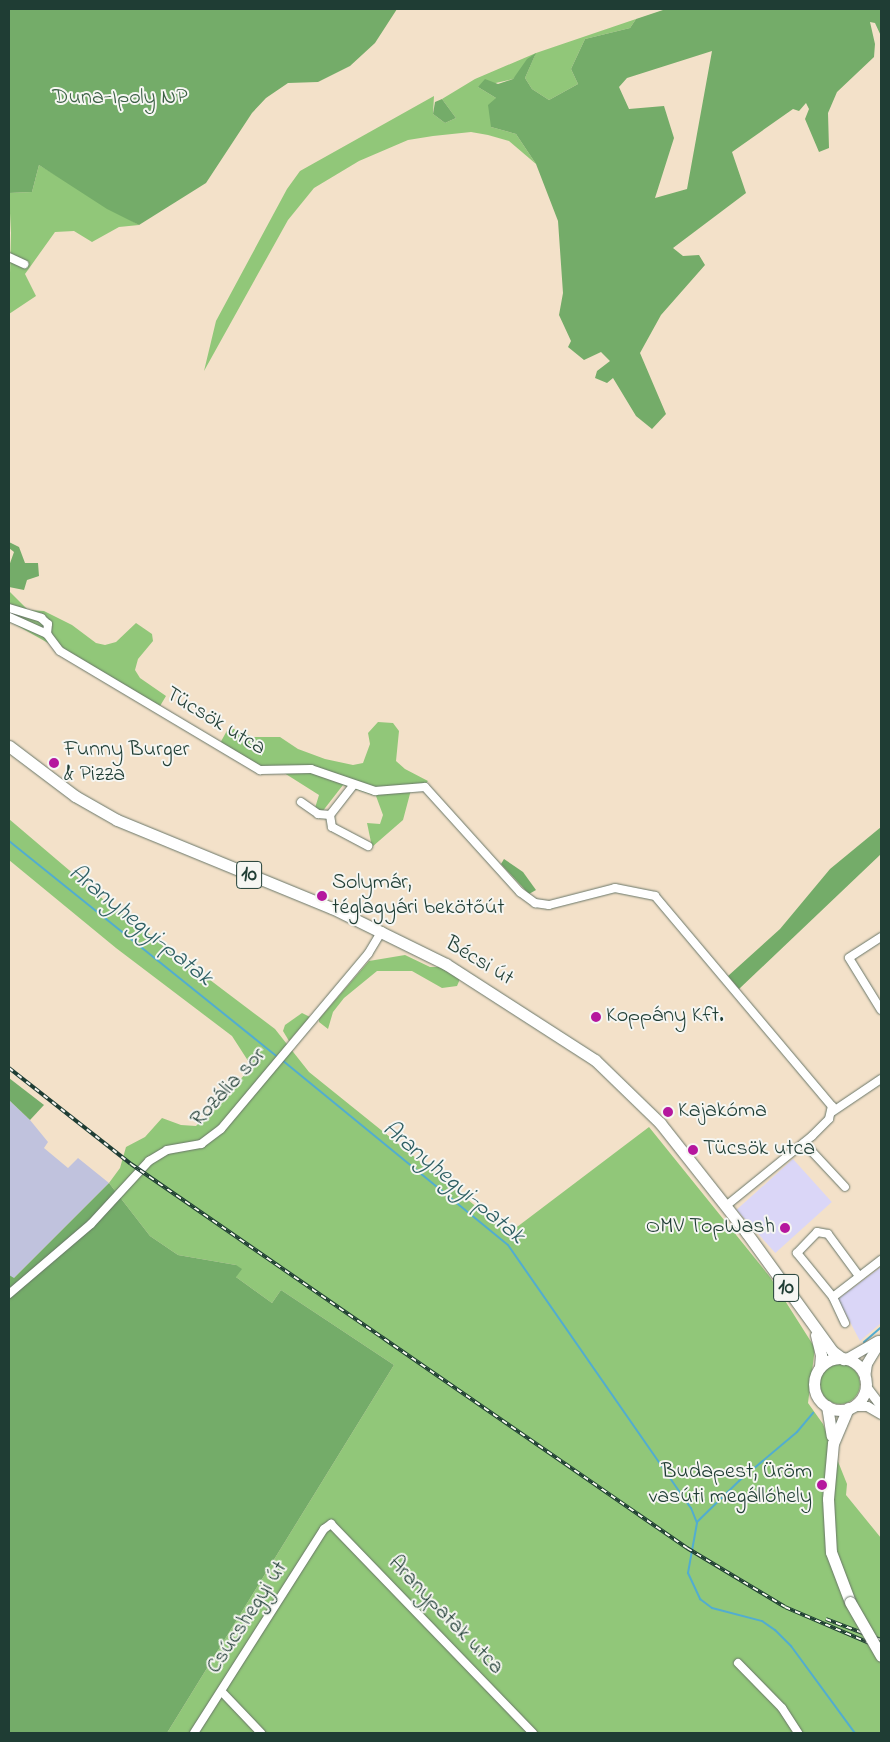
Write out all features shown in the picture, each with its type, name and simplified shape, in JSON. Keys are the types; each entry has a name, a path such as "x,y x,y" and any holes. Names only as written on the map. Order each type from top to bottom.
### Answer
{"main road":[{"name":"Bécsi út","path":"9,746 76,796 132,827 382,931 479,984 595,1060 644,1105 726,1206 832,1351 845,1359"},
{"name":"Bécsi út","path":"810,1321 820,1349 820,1367"},
{"path":"820,1367 830,1360 845,1359 881,1340"},
{"path":"865,1382 867,1364 881,1340"},
{"name":"10","path":"833,1443 850,1407 862,1396 865,1382 856,1364 845,1359"},
{"name":"10","path":"820,1367 814,1386 816,1394 827,1406 833,1443 828,1499 829,1540 838,1578 881,1656"},
{"path":"827,1406 850,1407"}],"street":[{"path":"9,256 24,264"},
{"name":"Tücsök utca","path":"9,608 41,618 48,624 47,634"},
{"name":"Tücsök utca","path":"9,617 47,634 60,651 260,770 311,769 353,786 375,791 419,786 428,788 520,892 535,903 549,905 615,888 655,896 787,1055 824,1094 832,1106 832,1112"},
{"path":"353,786 330,815 332,827 368,846"},
{"path":"301,802 318,814 330,815"},
{"name":"Rozália sor","path":"9,1294 91,1224 149,1161 167,1150 192,1147 210,1140 368,954 382,931"},
{"path":"881,937 849,958 881,1010"},
{"path":"726,1206 804,1143 832,1112 881,1079"},
{"path":"804,1143 845,1187"},
{"path":"845,1323 833,1297 797,1253 817,1232 828,1234 860,1276"},
{"path":"833,1297 881,1260"},
{"path":"865,1382 881,1406"},
{"path":"850,1407 867,1406 881,1414"},
{"name":"Csúcshegyi út","path":"194,1733 222,1692 324,1529 331,1524"},
{"name":"Aranypatak utca","path":"331,1524 533,1733"},
{"path":"738,1664 782,1708 798,1733"},
{"path":"222,1692 261,1733"}],"shaded area":[{"path":"9,1100 30,1120 48,1142 44,1148 68,1168 78,1158 109,1183 13,1279 9,1275"},
{"path":"793,1159 832,1202 775,1253 737,1210"},
{"path":"881,1267 881,1323 860,1341 838,1299"}],"green space":[{"name":"Duna-Ipoly NP","path":"9,9 397,9 375,43 350,66 318,82 288,83 266,98 252,113 206,183 139,225 107,209 39,165 32,192 9,193"},
{"path":"666,9 881,9 881,36 875,23 870,22 875,44 874,57 837,92 828,113 829,148 819,152 805,119 809,109 806,103 799,111 793,109 732,152 746,193 673,248 683,256 699,255 705,265 661,315 640,353 666,414 652,429 636,416 613,378 607,383 595,378 597,371 610,361 601,352 584,360 568,347 571,341 559,315 563,293 558,221 536,164 516,134 491,127 488,105 496,98 478,87 485,79 498,84 513,79 527,59 536,53 525,78 532,89 549,100 578,84 571,69 585,39 630,28 636,19","holes":["712,51 687,189 655,198 674,138 664,106 629,109 619,87 627,78"]},
{"path":"636,19 630,28 585,39 571,69 578,84 549,100 532,89 525,78 535,55 513,79 478,87 496,98 491,127 516,134 536,164 509,141 488,135 471,132 433,136 408,140 359,161 314,188 288,220 204,371 216,321 287,189 300,171 434,96 433,114 445,123 456,118 442,99 475,79 536,53"},
{"path":"442,99 456,118 445,123 433,114 435,102"},
{"path":"39,165 139,225 119,227 92,242 74,231 55,232 25,274 36,296 9,314 11,233 9,193 32,192"},
{"path":"9,542 19,547 25,563 38,563 39,576 27,580 24,590 9,587 9,566 14,552 9,548"},
{"path":"9,591 28,610 44,611 72,625 96,643 105,645 116,642 136,623 152,634 153,641 138,659 135,670 140,678 166,696 160,706 9,621"},
{"path":"378,722 393,723 399,731 396,761 405,769 428,781 422,788 411,790 403,820 372,847 367,823 380,824 383,815 376,796 343,785 322,812 315,808 319,795 281,771 268,770 219,745 229,727 253,737 280,737 298,749 325,759 353,765 363,763 370,744 368,733"},
{"path":"9,819 103,899 275,1029 309,1072 509,1233 649,1127 770,1277 815,1348 808,1403 823,1424 847,1484 846,1495 881,1538 881,1733 167,1733 394,1365 281,1290 272,1303 236,1277 236,1265 178,1255 150,1236 109,1183 120,1168 126,1147 145,1137 162,1118 181,1125 196,1126 252,1067 232,1036 116,948 9,860"},
{"path":"881,827 881,854 739,989 728,976 780,929 830,869"},
{"path":"504,859 523,872 536,890 529,894 501,864"},
{"path":"405,955 430,967 439,967 460,979 457,986 442,988 412,971 377,971 344,998 333,1012 328,1029 319,1022 319,1019 369,961"},
{"path":"302,1013 310,1017 289,1041 283,1031 285,1025"},
{"path":"9,1078 44,1105 30,1120 9,1100"},
{"path":"109,1183 150,1236 178,1255 236,1265 242,1269 236,1277 272,1303 281,1290 394,1365 167,1733 9,1733 9,1275 14,1278"},
{"path":"844,1364 851,1367 857,1373 860,1384 859,1392 851,1401 844,1404 836,1404 829,1401 821,1392 820,1380 823,1373 832,1365"}],"waterway":[{"name":"Aranyhegyi-patak","path":"9,841 278,1057"},
{"name":"Aranyhegyi-patak","path":"282,1060 508,1245 691,1508 697,1523 688,1573 700,1599 712,1608 762,1621 775,1630 791,1646 855,1733"},
{"path":"864,1342 881,1327"},
{"path":"697,1522 739,1481 797,1432 813,1413"}],"railway":[{"path":"9,1068 131,1164 687,1548 785,1607 881,1648"},
{"path":"826,1619 881,1640"}],"place":[{"name":"Funny Burger & Pizza","path":"54,763"},
{"name":"Solymár, téglagyári bekötőút","path":"322,896"},
{"name":"Koppány Kft.","path":"596,1017"},
{"name":"Kajakóma","path":"668,1112"},
{"name":"Tücsök utca","path":"693,1150"},
{"name":"OMV TopWash","path":"785,1228"},
{"name":"Budapest, Üröm vasúti megállóhely","path":"822,1485"}]}
